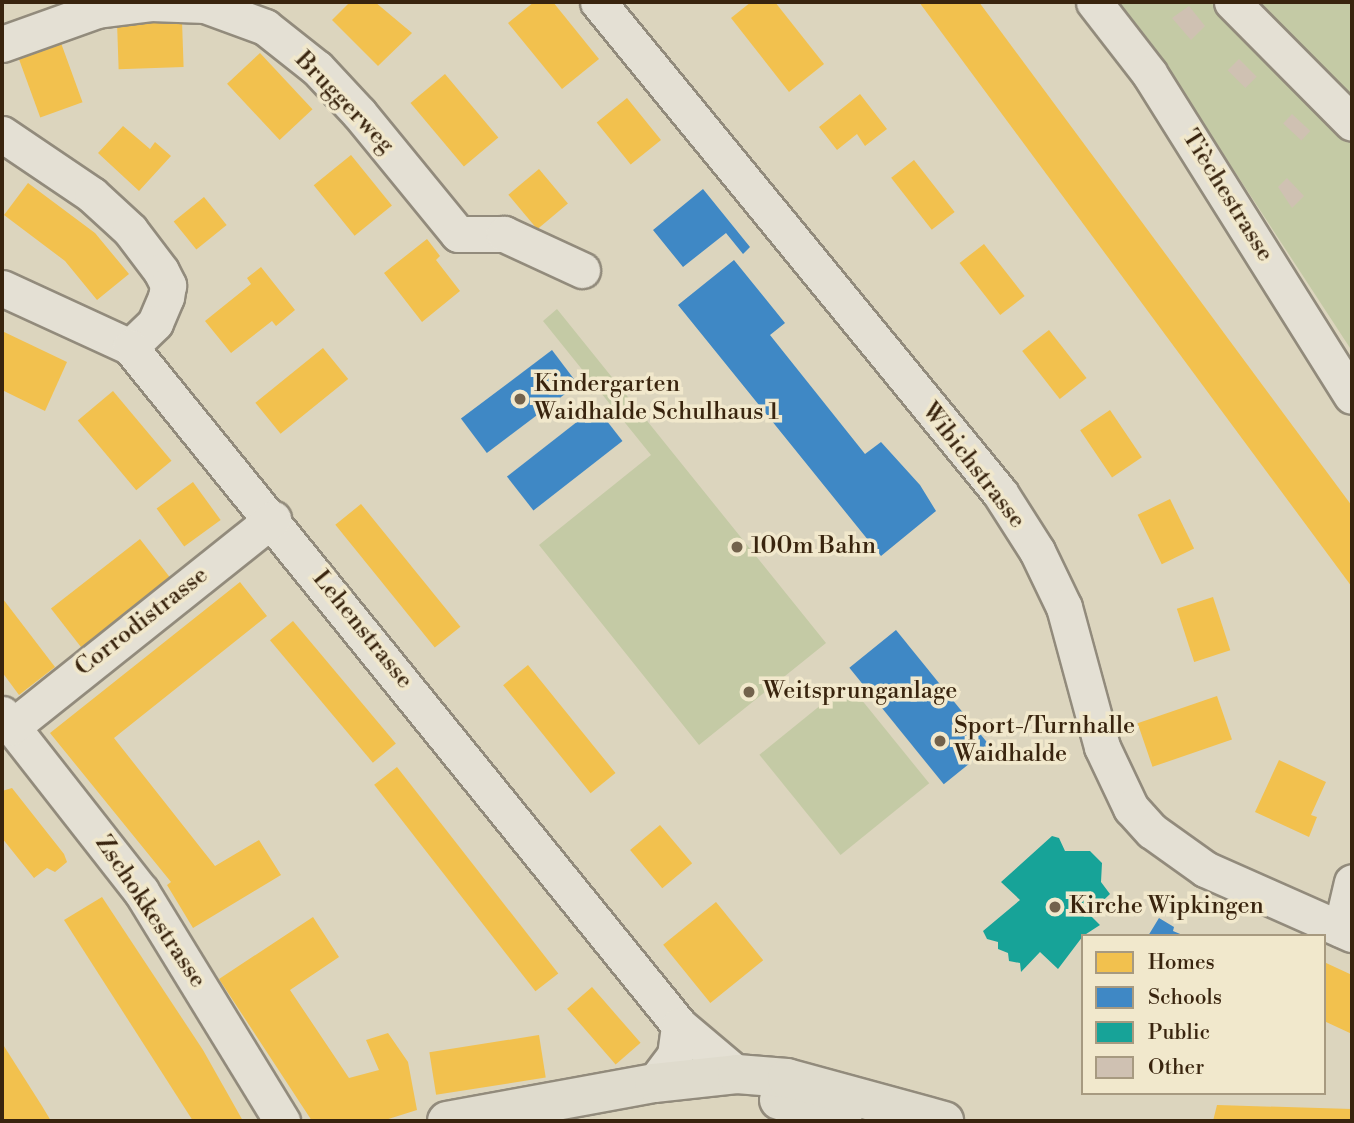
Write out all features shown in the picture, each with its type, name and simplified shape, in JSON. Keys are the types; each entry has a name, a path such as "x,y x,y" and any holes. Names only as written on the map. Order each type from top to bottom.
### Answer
{"main road":[{"path":"447,1121 654,1083 737,1074 843,1121"},
{"path":"573,1121 712,1098 761,1098 944,1121"}],"street":[{"name":"Wibichstrasse","path":"598,2 1000,493 1037,551 1064,607 1102,747 1131,808 1152,831 1205,869 1346,931"},
{"name":"Tièchestrasse","path":"1094,2 1149,73 1352,396"},
{"path":"1232,2 1352,123"},
{"name":"Bruggerweg","path":"2,44 97,10 151,4 205,5 265,27 317,68 359,113 458,234 504,234 582,270"},
{"path":"2,134 92,195 130,230 161,271 168,285 166,297 155,323 130,347"},
{"name":"Lehenstrasse","path":"2,288 130,347 273,519 679,1025 737,1074"},
{"name":"Corrodistrasse","path":"7,720 273,519"},
{"name":"Zschokkestrasse","path":"7,720 141,891 282,1121"},
{"path":"1346,931 1352,882"},
{"path":"654,1083 675,1055 679,1025"}],"green space":[{"path":"1117,2 1218,2 1352,134 1352,351 1154,48"},
{"path":"1252,2 1352,2 1352,103"},
{"path":"557,309 826,643 699,745 539,545 651,455 543,321"},
{"path":"848,683 929,783 841,855 759,755"}],"building: Homes":[{"path":"350,2 375,2 412,33 378,66 332,20"},
{"path":"534,2 553,2 599,59 562,89 508,23"},
{"path":"751,2 775,2 824,64 789,92 731,18"},
{"path":"919,2 979,2 1352,506 1352,587"},
{"path":"182,21 184,67 119,69 117,23"},
{"path":"61,43 83,102 40,118 19,58"},
{"path":"260,53 313,109 280,140 227,84"},
{"path":"445,74 498,138 464,167 411,103"},
{"path":"860,94 887,129 865,146 857,134 837,150 819,127"},
{"path":"627,98 661,140 631,165 597,123"},
{"path":"123,126 150,149 155,142 171,156 139,191 98,153"},
{"path":"351,155 392,206 355,236 314,185"},
{"path":"914,160 955,212 932,230 891,178"},
{"path":"539,169 568,203 537,229 508,195"},
{"path":"28,183 95,233 129,274 97,300 65,261 4,215"},
{"path":"204,197 227,225 196,250 174,222"},
{"path":"427,239 440,256 436,260 460,291 422,322 384,273"},
{"path":"984,244 1025,296 1000,315 960,263"},
{"path":"261,267 295,310 276,326 272,321 231,353 205,321 251,284 247,278"},
{"path":"1049,330 1087,378 1060,399 1022,351"},
{"path":"2,331 67,362 45,411 2,390"},
{"path":"323,348 348,379 281,434 255,403"},
{"path":"113,391 171,461 136,490 78,421"},
{"path":"1110,410 1142,457 1112,477 1080,430"},
{"path":"193,482 221,520 184,546 157,508"},
{"path":"1170,499 1194,548 1162,564 1138,515"},
{"path":"361,504 460,627 435,648 335,525"},
{"path":"140,539 171,578 82,648 51,609"},
{"path":"240,582 267,616 114,738 215,866 259,840 281,875 193,928 167,885 171,882 50,733"},
{"path":"1213,597 1230,650 1194,662 1177,609"},
{"path":"3,599 55,667 19,695 2,672"},
{"path":"293,621 396,744 373,763 270,640"},
{"path":"528,665 615,773 591,793 503,685"},
{"path":"1217,696 1232,739 1153,767 1138,723"},
{"path":"1279,760 1326,782 1311,815 1317,817 1309,837 1255,812"},
{"path":"397,767 558,973 535,991 374,785"},
{"path":"12,788 64,854 67,862 55,872 47,868 34,878 2,838 2,791"},
{"path":"660,825 692,863 662,888 630,850"},
{"path":"102,897 203,1050 243,1121 193,1121 64,920"},
{"path":"716,902 763,960 710,1003 663,945"},
{"path":"313,917 339,957 290,990 349,1078 379,1070 366,1040 388,1033 408,1062 417,1110 382,1121 312,1121 219,979"},
{"path":"1326,963 1352,975 1352,1034 1326,1022"},
{"path":"592,987 641,1043 616,1064 567,1009"},
{"path":"539,1035 546,1077 436,1095 429,1052"},
{"path":"2,1043 42,1106 51,1121 2,1121"},
{"path":"1217,1105 1352,1109 1352,1121 1213,1121"}],"building: Schools":[{"path":"703,189 750,247 743,254 726,233 683,267 653,230"},
{"path":"734,260 785,323 770,335 865,454 881,442 920,485 936,511 881,556 678,305"},
{"path":"552,350 578,384 487,453 461,419"},
{"path":"596,407 622,441 533,510 507,477"},
{"path":"896,630 990,747 944,784 849,668"},
{"path":"1159,918 1180,934 1149,934"}],"building: Public":[{"name":"Kirche Wipkingen","path":"1052,836 1059,838 1065,851 1090,851 1102,863 1101,882 1110,894 1089,914 1100,925 1086,934 1081,934 1081,939 1058,969 1040,952 1021,972 1020,963 1009,961 1008,953 998,949 998,942 987,939 983,931 1020,900 1001,882"}],"building: Other":[{"path":"1189,6 1205,26 1191,40 1172,18"},
{"path":"1239,59 1257,77 1245,88 1228,70"},
{"path":"1292,114 1310,131 1301,141 1283,124"},
{"path":"1287,178 1304,196 1292,208 1278,187"}],"place":[{"name":"Kindergarten Waidhalde Schulhaus 1","path":"520,399"},
{"name":"100m Bahn","path":"737,547"},
{"name":"Weitsprunganlage","path":"749,692"},
{"name":"Sport-/Turnhalle Waidhalde","path":"940,741"},
{"name":"Kirche Wipkingen","path":"1055,907"}]}
